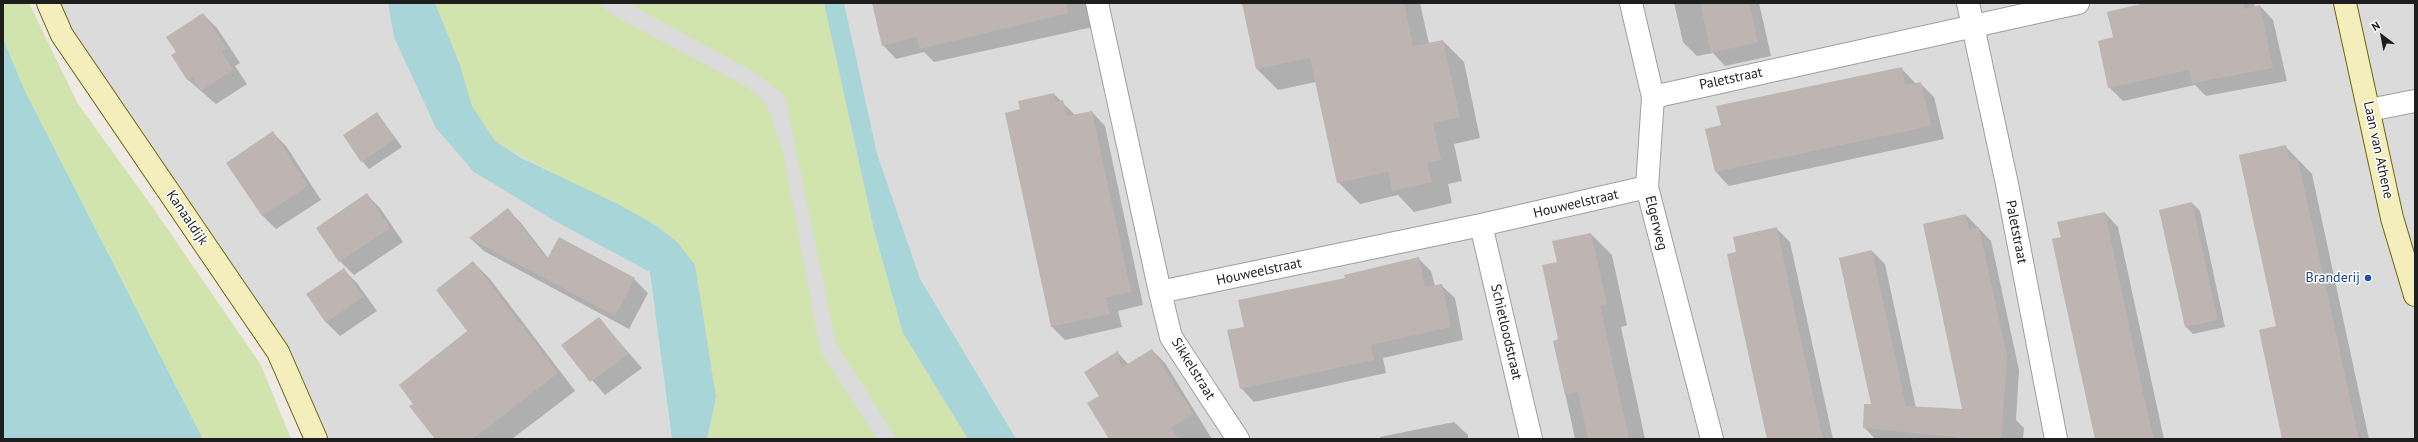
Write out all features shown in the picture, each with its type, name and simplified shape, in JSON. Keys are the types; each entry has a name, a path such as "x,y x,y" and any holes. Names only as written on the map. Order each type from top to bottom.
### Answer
{"street":[{"name":"Kanaaldijk","path":"48,3 62,35 278,352 316,439"},
{"path":"1097,3 1160,292"},
{"name":"Elgerweg","path":"1632,3 1653,97 1647,187 1712,439"},
{"path":"1968,3 1973,26"},
{"name":"Paletstraat","path":"1653,97 2078,3"},
{"name":"Laan van Athene","path":"2345,3 2370,110 2392,218 2415,295"},
{"name":"Paletstraat","path":"1973,26 2007,184 2056,439"},
{"path":"2370,110 2415,101"},
{"name":"Houweelstraat","path":"1160,292 1482,225 1647,187"},
{"name":"Schietloodstraat","path":"1482,225 1532,439"},
{"name":"Sikkelstraat","path":"1160,292 1171,337 1238,439"}],"shaded area":[{"path":"53,3 2415,3 2415,439 321,439"}],"green space":[{"path":"3,3 29,3 78,104 151,205 261,365 291,439 203,439 24,89 3,38"},
{"path":"435,3 598,3 611,14 747,87 767,105 783,152 820,350 877,439 707,439 716,397 618,204 571,183 495,141 472,106 460,65"},
{"path":"628,3 824,3 874,230 903,333 968,439 897,439 836,343 785,96 756,73"}],"water":[{"path":"388,3 435,3 460,65 472,106 495,141 521,158 618,204 657,226 677,242 695,265 716,397 707,439 672,439 650,272 555,221 474,172 436,128 394,37"},
{"path":"824,3 844,3 877,154 920,279 1016,439 968,439 903,333 874,230"},
{"path":"3,38 24,89 203,439 3,439"}],"building":[{"path":"872,3 1067,3 1068,13 920,49 917,37 882,46"},
{"path":"1242,3 1404,3 1413,46 1443,40 1460,117 1433,123 1441,160 1427,163 1432,182 1392,191 1388,172 1337,183 1310,58 1256,69"},
{"path":"1700,3 1749,3 1758,42 1711,53"},
{"path":"2145,3 2243,3 2244,9 2260,5 2273,68 2192,83 2189,70 2108,88 2098,41 2113,37 2107,12"},
{"path":"203,13 227,49 222,52 233,70 201,91 192,77 187,80 171,55 176,52 166,37"},
{"path":"1902,67 1905,85 1921,82 1931,126 1715,172 1705,129 1721,125 1716,106"},
{"path":"1054,93 1056,102 1063,100 1067,116 1092,111 1131,292 1106,298 1110,314 1051,327 1005,113 1020,109 1018,101"},
{"path":"377,112 395,139 361,162 343,135"},
{"path":"273,131 308,186 262,216 226,163"},
{"path":"2286,145 2289,160 2298,159 2359,439 2282,439 2259,330 2276,326 2239,155"},
{"path":"367,193 390,228 339,262 316,228"},
{"path":"2192,202 2218,320 2185,327 2159,210"},
{"path":"508,208 547,259 559,237 635,278 615,316 469,238"},
{"path":"2105,212 2154,439 2095,439 2063,292 2052,239 2061,237 2057,222"},
{"path":"1966,214 1969,230 1979,227 2007,356 2001,439 1956,439 1956,437 1863,428 1864,404 1871,404 1839,258 1872,250 1906,406 1962,409 1923,224"},
{"path":"1777,227 1823,439 1767,439 1738,307 1727,254 1736,252 1733,237"},
{"path":"1591,233 1607,304 1600,305 1629,439 1588,439 1578,392 1565,395 1553,341 1558,339 1542,265 1557,262 1552,241"},
{"path":"1419,257 1425,287 1442,284 1451,327 1371,345 1374,360 1240,389 1227,330 1244,327 1238,300 1345,278 1344,275"},
{"path":"473,261 558,373 473,439 435,439 409,406 413,404 399,385 467,331 436,290"},
{"path":"344,268 363,297 326,323 306,294"},
{"path":"599,317 629,354 590,382 561,345"},
{"path":"1152,349 1193,414 1171,428 1179,439 1109,439 1087,403 1099,396 1084,372 1118,351 1121,368"}],"place":[{"name":"Branderij","path":"2368,278"}]}
